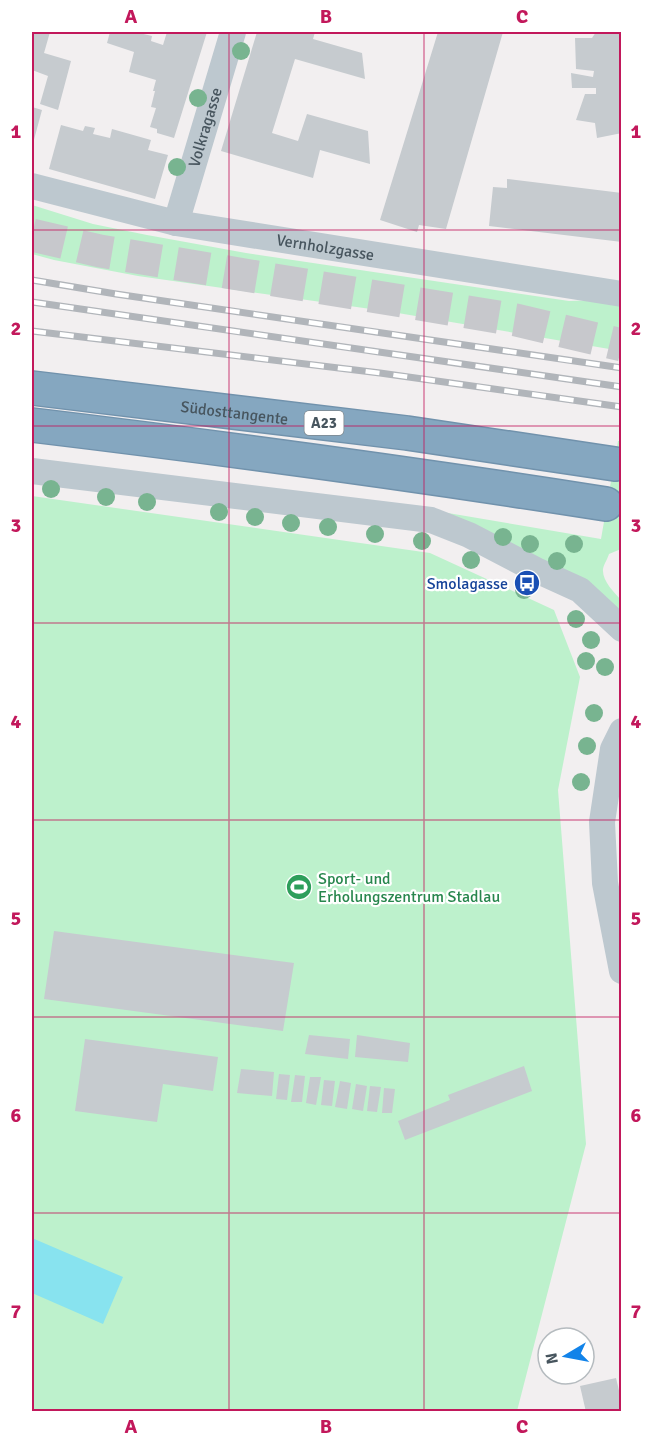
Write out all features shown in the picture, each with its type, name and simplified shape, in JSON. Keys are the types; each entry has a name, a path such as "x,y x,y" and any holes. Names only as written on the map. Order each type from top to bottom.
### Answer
{"highway":[{"name":"Südosttangente","path":"32,388 407,433 615,464"},
{"name":"A23","path":"32,425 353,466 606,504"}],"street":[{"name":"Volkragasse","path":"176,223 233,32"},
{"name":"Vernholzgasse","path":"32,186 176,223 621,294"},
{"path":"32,471 430,520 469,535 580,590 621,629"},
{"path":"621,731 613,749 602,822 605,883 621,970"}],"green space":[{"path":"32,205 93,224 246,253 569,301 599,300 621,303 621,351 392,312 138,276 54,260 32,254"},
{"path":"618,441 621,441 621,549 609,554 603,573 606,582 621,600 621,618 442,512 601,539"},
{"name":"Sport- und Erholungszentrum Stadlau","path":"32,496 430,553 554,610 580,677 558,790 586,1144 539,1326 536,1326 536,1337 517,1411 32,1411"}],"water":[{"path":"32,1238 123,1277 103,1324 32,1293"}],"building":[{"path":"32,32 50,32 44,53 71,61 58,110 40,104 48,76 32,70"},
{"path":"110,32 135,32 152,36 151,41 163,45 167,32 207,32 174,138 157,133 157,129 150,127 156,108 151,107 156,80 129,72 134,52 107,43"},
{"path":"257,32 315,32 313,39 362,53 365,79 295,59 272,133 298,141 307,114 368,131 370,164 320,150 313,178 221,151"},
{"path":"438,32 503,32 446,229 419,225 417,232 380,220"},
{"path":"596,32 622,33 622,133 597,138 595,123 576,120 585,94 596,94 596,88 572,88 571,73 593,77 594,71 576,69 575,38 592,38"},
{"path":"32,107 42,110 32,147"},
{"path":"61,125 83,131 85,126 95,128 93,134 110,138 112,129 151,140 148,150 168,155 155,199 49,169"},
{"path":"507,179 622,193 622,242 489,226 493,187 507,188"},
{"path":"54,931 294,963 283,1031 44,999"},
{"path":"309,1035 350,1039 348,1059 305,1054"},
{"path":"357,1035 410,1043 408,1062 355,1057"},
{"path":"85,1039 218,1057 213,1091 163,1084 157,1122 75,1111"},
{"path":"524,1066 532,1091 405,1140 398,1121 450,1100 448,1095"},
{"path":"241,1069 274,1072 272,1096 237,1093"},
{"path":"279,1074 290,1075 287,1100 276,1099"},
{"path":"295,1075 305,1076 302,1102 291,1102"},
{"path":"310,1077 321,1077 316,1105 306,1103"},
{"path":"324,1080 335,1081 332,1106 321,1105"},
{"path":"340,1081 351,1083 347,1109 335,1107"},
{"path":"356,1084 367,1086 363,1111 352,1109"},
{"path":"370,1086 381,1087 377,1112 367,1111"},
{"path":"384,1088 395,1089 392,1113 382,1113"},
{"path":"616,1378 622,1412 586,1412 580,1386 596,1386 596,1382"}],"tunnel":[{"path":"32,235 100,251 516,320 622,345"}],"railway":[{"path":"32,280 622,368"},
{"path":"32,302 622,387"},
{"path":"32,331 380,373 622,407"}],"place":[{"name":"Smolagasse","path":"527,583"},
{"name":"Sport- und Erholungszentrum Stadlau","path":"299,887"}]}
